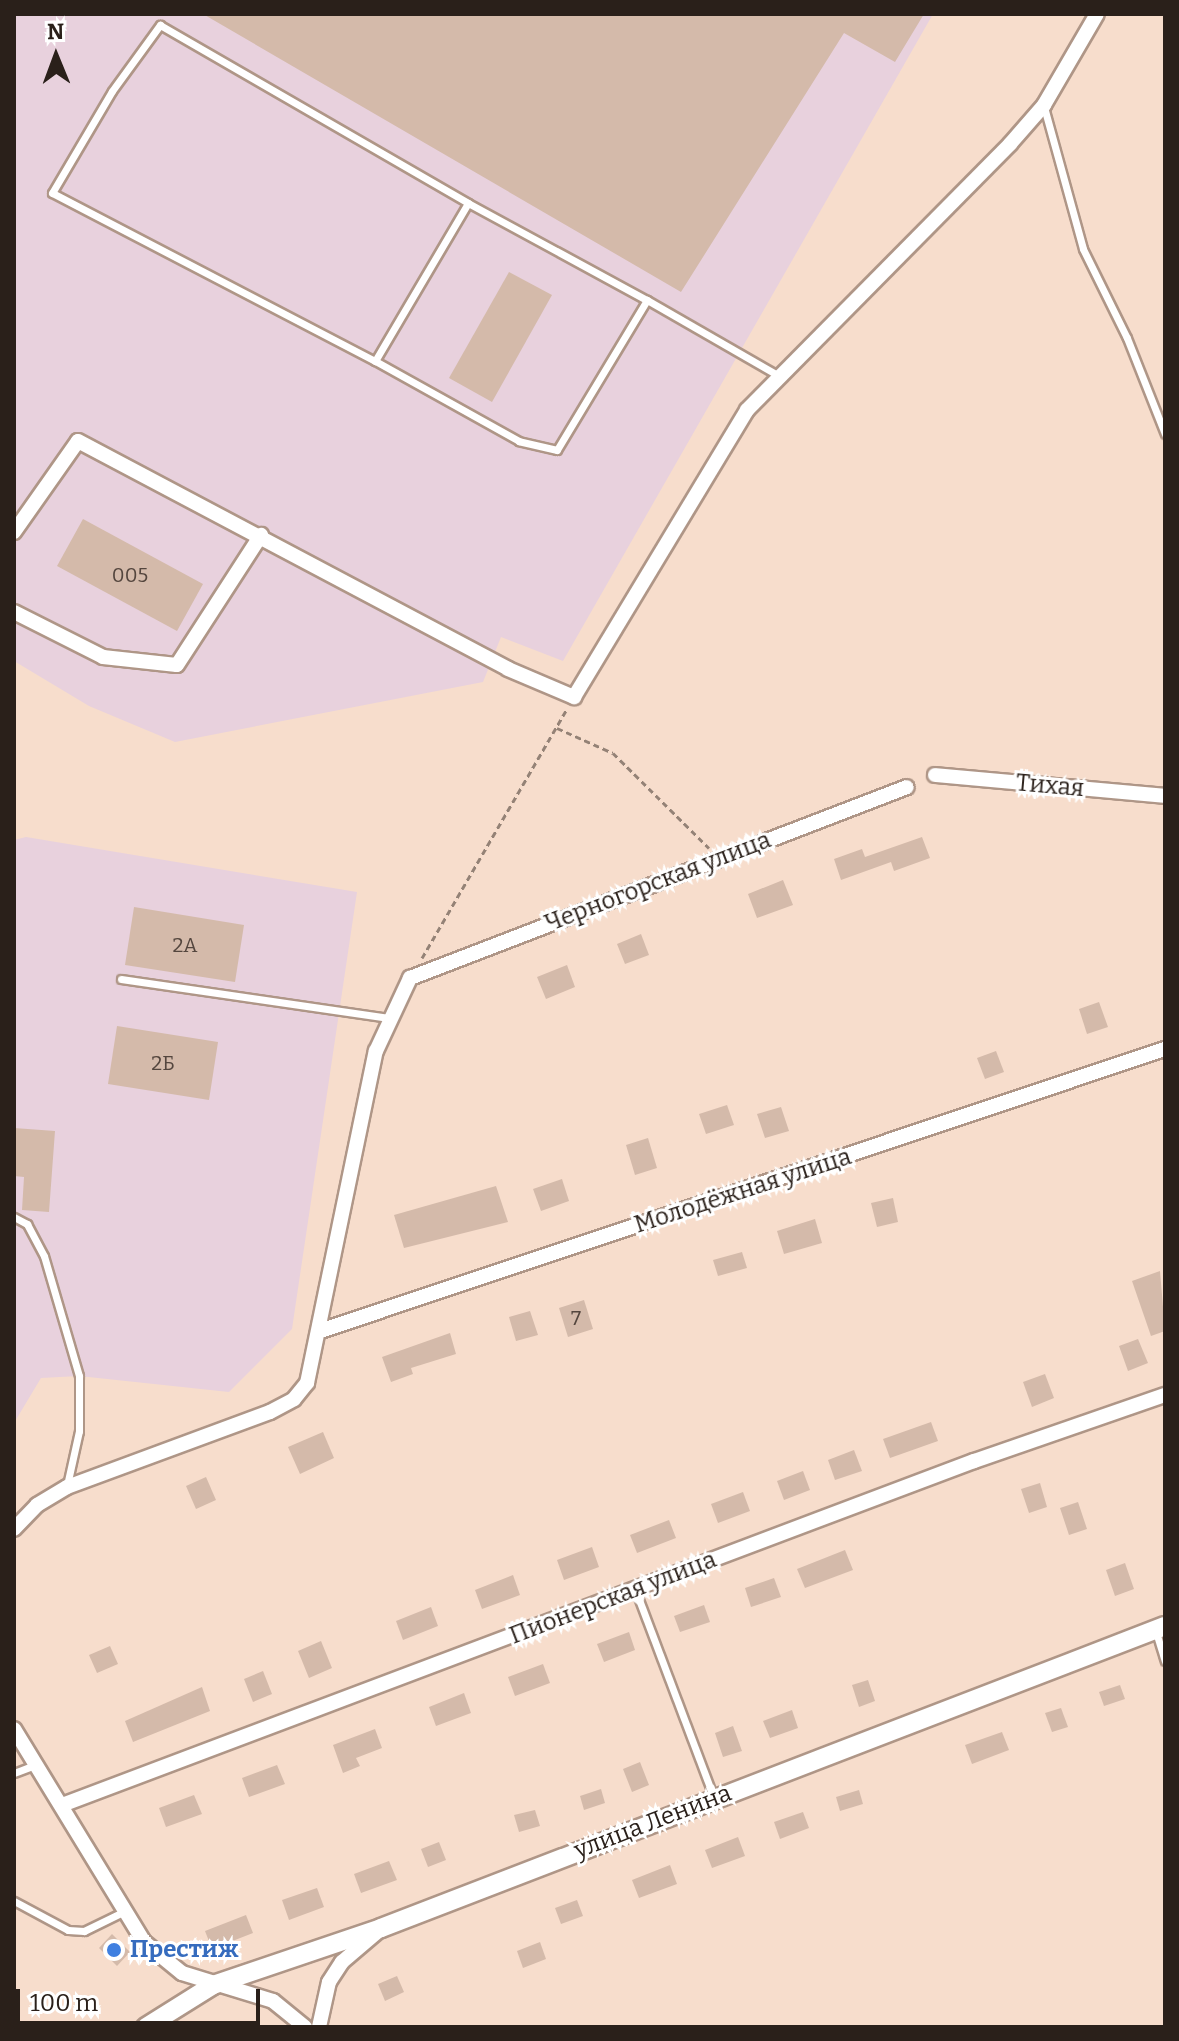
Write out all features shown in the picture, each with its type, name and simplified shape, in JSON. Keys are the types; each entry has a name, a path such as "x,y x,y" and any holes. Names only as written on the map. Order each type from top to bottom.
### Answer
{"street":[{"path":"14,532 78,441 261,535 508,669 574,697 725,440 1044,105 1097,14"},
{"path":"14,612 103,657 177,665 261,535"},
{"name":"Тихая","path":"935,775 1165,796"},
{"name":"Черногорская улица","path":"410,978 907,787"},
{"path":"14,1529 37,1505 67,1487 294,1399 307,1383 387,1018 410,978"},
{"name":"Молодёжная улица","path":"320,1331 1165,1049"},
{"name":"Пионерская улица","path":"62,1805 974,1461 1165,1395"},
{"name":"улица Ленина","path":"146,2027 213,1985 381,1928 1160,1628"},
{"path":"14,1729 144,1942 182,1973 273,2001 305,2027"},
{"path":"319,2027 329,1982 342,1962 381,1928"}],"lane":[{"path":"647,300 557,450 519,441 375,361 52,193 112,91 160,25 468,203 647,300 781,378"},
{"path":"1044,105 1083,249 1127,338 1165,434"},
{"path":"375,361 468,203"},
{"path":"121,979 387,1018"},
{"path":"14,1217 27,1224 44,1256 79,1376 79,1431 67,1487"},
{"path":"635,1589 714,1798"},
{"path":"1160,1628 1165,1661"},
{"path":"14,1773 35,1765"},
{"path":"14,1901 68,1930 84,1931 123,1912"}],"path":[{"path":"410,978 574,697"},
{"path":"557,728 613,753 720,859"}],"shaded area":[{"path":"14,14 933,14 563,661 501,637 483,682 175,742 89,706 14,661"},
{"path":"26,837 357,892 292,1329 229,1392 79,1376 41,1378 14,1423 14,840"}],"building":[{"path":"203,14 924,14 895,62 844,33 681,292"},
{"path":"509,272 552,295 492,402 449,378"},
{"path":"83,519 203,584 177,631 57,566"},
{"path":"922,837 930,858 894,871 891,862 841,880 834,859 862,849 865,857"},
{"path":"783,880 793,905 757,918 748,894"},
{"path":"134,907 244,925 235,982 125,965"},
{"path":"641,934 649,955 625,964 617,944"},
{"path":"567,965 575,987 546,999 537,977"},
{"path":"1099,1002 1108,1027 1087,1034 1079,1009"},
{"path":"117,1026 218,1042 209,1100 108,1084"},
{"path":"996,1051 1004,1072 985,1079 977,1058"},
{"path":"727,1105 734,1125 706,1134 699,1114"},
{"path":"781,1107 789,1131 765,1138 757,1114"},
{"path":"14,1128 55,1131 49,1212 22,1210 24,1177 14,1176"},
{"path":"648,1138 657,1168 635,1175 626,1145"},
{"path":"562,1179 569,1201 541,1211 533,1189"},
{"path":"496,1186 508,1222 404,1248 394,1215"},
{"path":"893,1198 898,1222 877,1227 871,1203"},
{"path":"815,1219 822,1243 784,1254 777,1231"},
{"path":"742,1252 747,1268 718,1276 713,1260"},
{"path":"1160,1271 1165,1331 1151,1336 1132,1281"},
{"path":"584,1300 593,1329 568,1337 559,1308"},
{"path":"530,1311 538,1335 516,1341 509,1317"},
{"path":"450,1333 456,1354 411,1368 413,1374 391,1382 382,1357"},
{"path":"1138,1339 1148,1363 1128,1371 1119,1346"},
{"path":"1045,1374 1054,1398 1032,1407 1023,1382"},
{"path":"931,1422 938,1441 890,1458 883,1439"},
{"path":"323,1432 334,1458 300,1474 288,1447"},
{"path":"854,1450 862,1471 835,1480 828,1460"},
{"path":"803,1471 810,1490 784,1500 777,1481"},
{"path":"206,1477 216,1500 196,1509 186,1486"},
{"path":"1040,1483 1047,1507 1029,1513 1021,1489"},
{"path":"743,1492 750,1511 718,1523 711,1504"},
{"path":"1078,1502 1087,1529 1069,1535 1060,1508"},
{"path":"669,1520 676,1538 637,1553 630,1535"},
{"path":"592,1547 599,1567 564,1580 557,1560"},
{"path":"845,1550 853,1570 805,1588 797,1569"},
{"path":"1125,1563 1134,1589 1115,1596 1106,1570"},
{"path":"513,1575 520,1595 482,1609 475,1590"},
{"path":"774,1578 781,1597 751,1607 745,1588"},
{"path":"704,1605 710,1622 680,1632 674,1616"},
{"path":"431,1607 438,1626 403,1640 396,1621"},
{"path":"629,1632 635,1650 604,1662 597,1644"},
{"path":"321,1641 332,1668 309,1678 298,1651"},
{"path":"110,1646 118,1664 97,1673 89,1655"},
{"path":"543,1664 550,1683 515,1696 508,1677"},
{"path":"263,1671 272,1694 253,1702 244,1679"},
{"path":"868,1680 875,1701 859,1707 852,1685"},
{"path":"1120,1685 1125,1699 1104,1706 1099,1692"},
{"path":"202,1687 210,1711 133,1742 125,1721"},
{"path":"464,1693 471,1713 436,1726 429,1707"},
{"path":"1061,1708 1068,1727 1052,1732 1045,1713"},
{"path":"792,1710 798,1728 770,1738 763,1721"},
{"path":"733,1726 742,1751 723,1757 715,1733"},
{"path":"375,1729 382,1748 356,1758 360,1766 343,1773 333,1745"},
{"path":"1002,1732 1009,1750 972,1764 965,1745"},
{"path":"640,1762 649,1785 632,1792 623,1769"},
{"path":"277,1765 285,1784 249,1797 242,1778"},
{"path":"601,1789 605,1803 584,1810 580,1796"},
{"path":"859,1790 863,1804 840,1811 836,1797"},
{"path":"194,1795 202,1814 166,1827 159,1808"},
{"path":"535,1810 540,1826 519,1832 514,1815"},
{"path":"803,1812 809,1828 780,1839 774,1822"},
{"path":"738,1837 745,1856 712,1868 705,1850"},
{"path":"439,1842 446,1860 428,1867 421,1849"},
{"path":"389,1861 397,1880 361,1893 354,1874"},
{"path":"670,1865 677,1884 639,1898 632,1880"},
{"path":"317,1888 324,1907 289,1920 282,1900"},
{"path":"577,1900 583,1916 561,1924 555,1908"},
{"path":"246,1915 253,1933 212,1949 205,1931"},
{"name":"Престиж","path":"112,1934 130,1952 117,1966 99,1948"},
{"path":"540,1942 546,1959 523,1968 517,1951"},
{"path":"397,1976 404,1992 385,2001 378,1984"}],"place":[{"name":"Престиж","path":"114,1950"}]}
